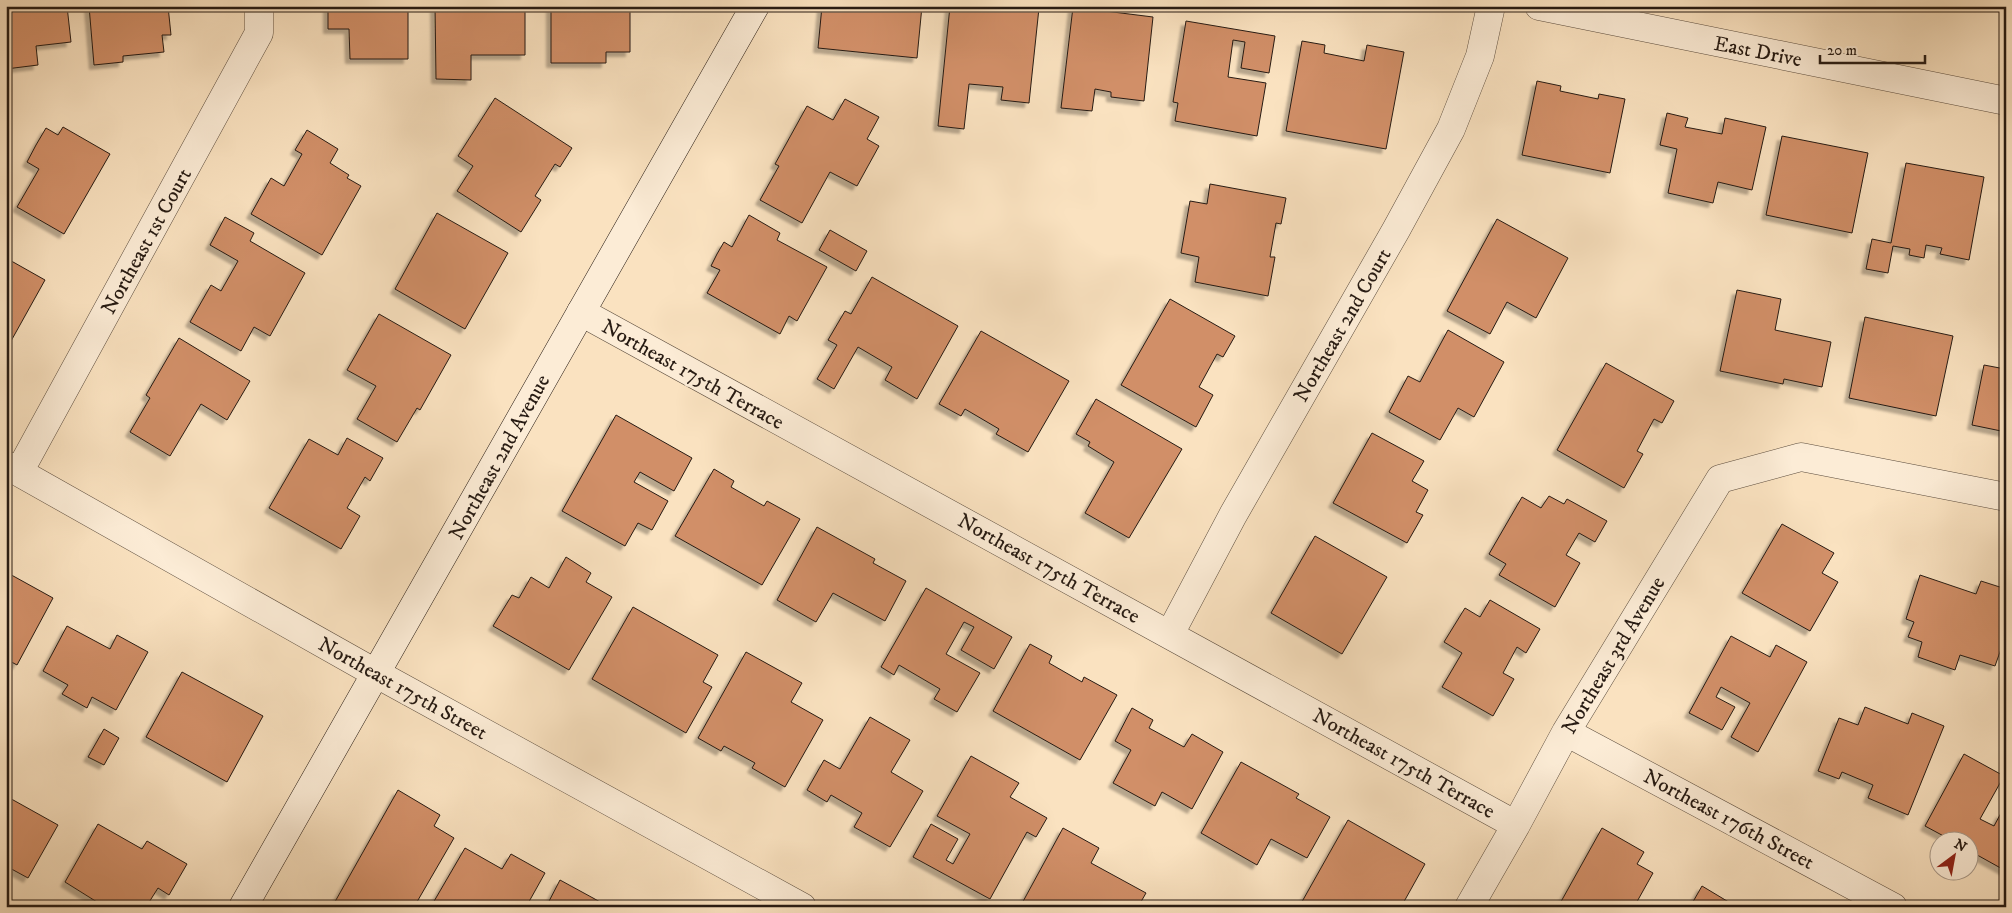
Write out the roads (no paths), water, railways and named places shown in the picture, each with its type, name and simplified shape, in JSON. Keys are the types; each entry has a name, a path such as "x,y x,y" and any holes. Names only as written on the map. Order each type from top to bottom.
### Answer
{"street":[{"name":"Northeast 1st Court","path":"12,468 260,34 260,6"},
{"name":"Northeast 2nd Avenue","path":"243,907 755,6"},
{"name":"Northeast 2nd Court","path":"1170,634 1233,515 1396,230 1450,128 1480,56 1492,6"},
{"name":"East Drive","path":"1539,6 2006,101"},
{"name":"Northeast 175th Terrace","path":"581,312 1516,825"},
{"name":"Northeast 3rd Avenue","path":"1469,907 1566,732 1720,479 1801,457 2006,497"},
{"name":"Northeast 175th Street","path":"12,468 377,674 802,907"},
{"name":"Northeast 176th Street","path":"1566,732 1892,907"}]}
